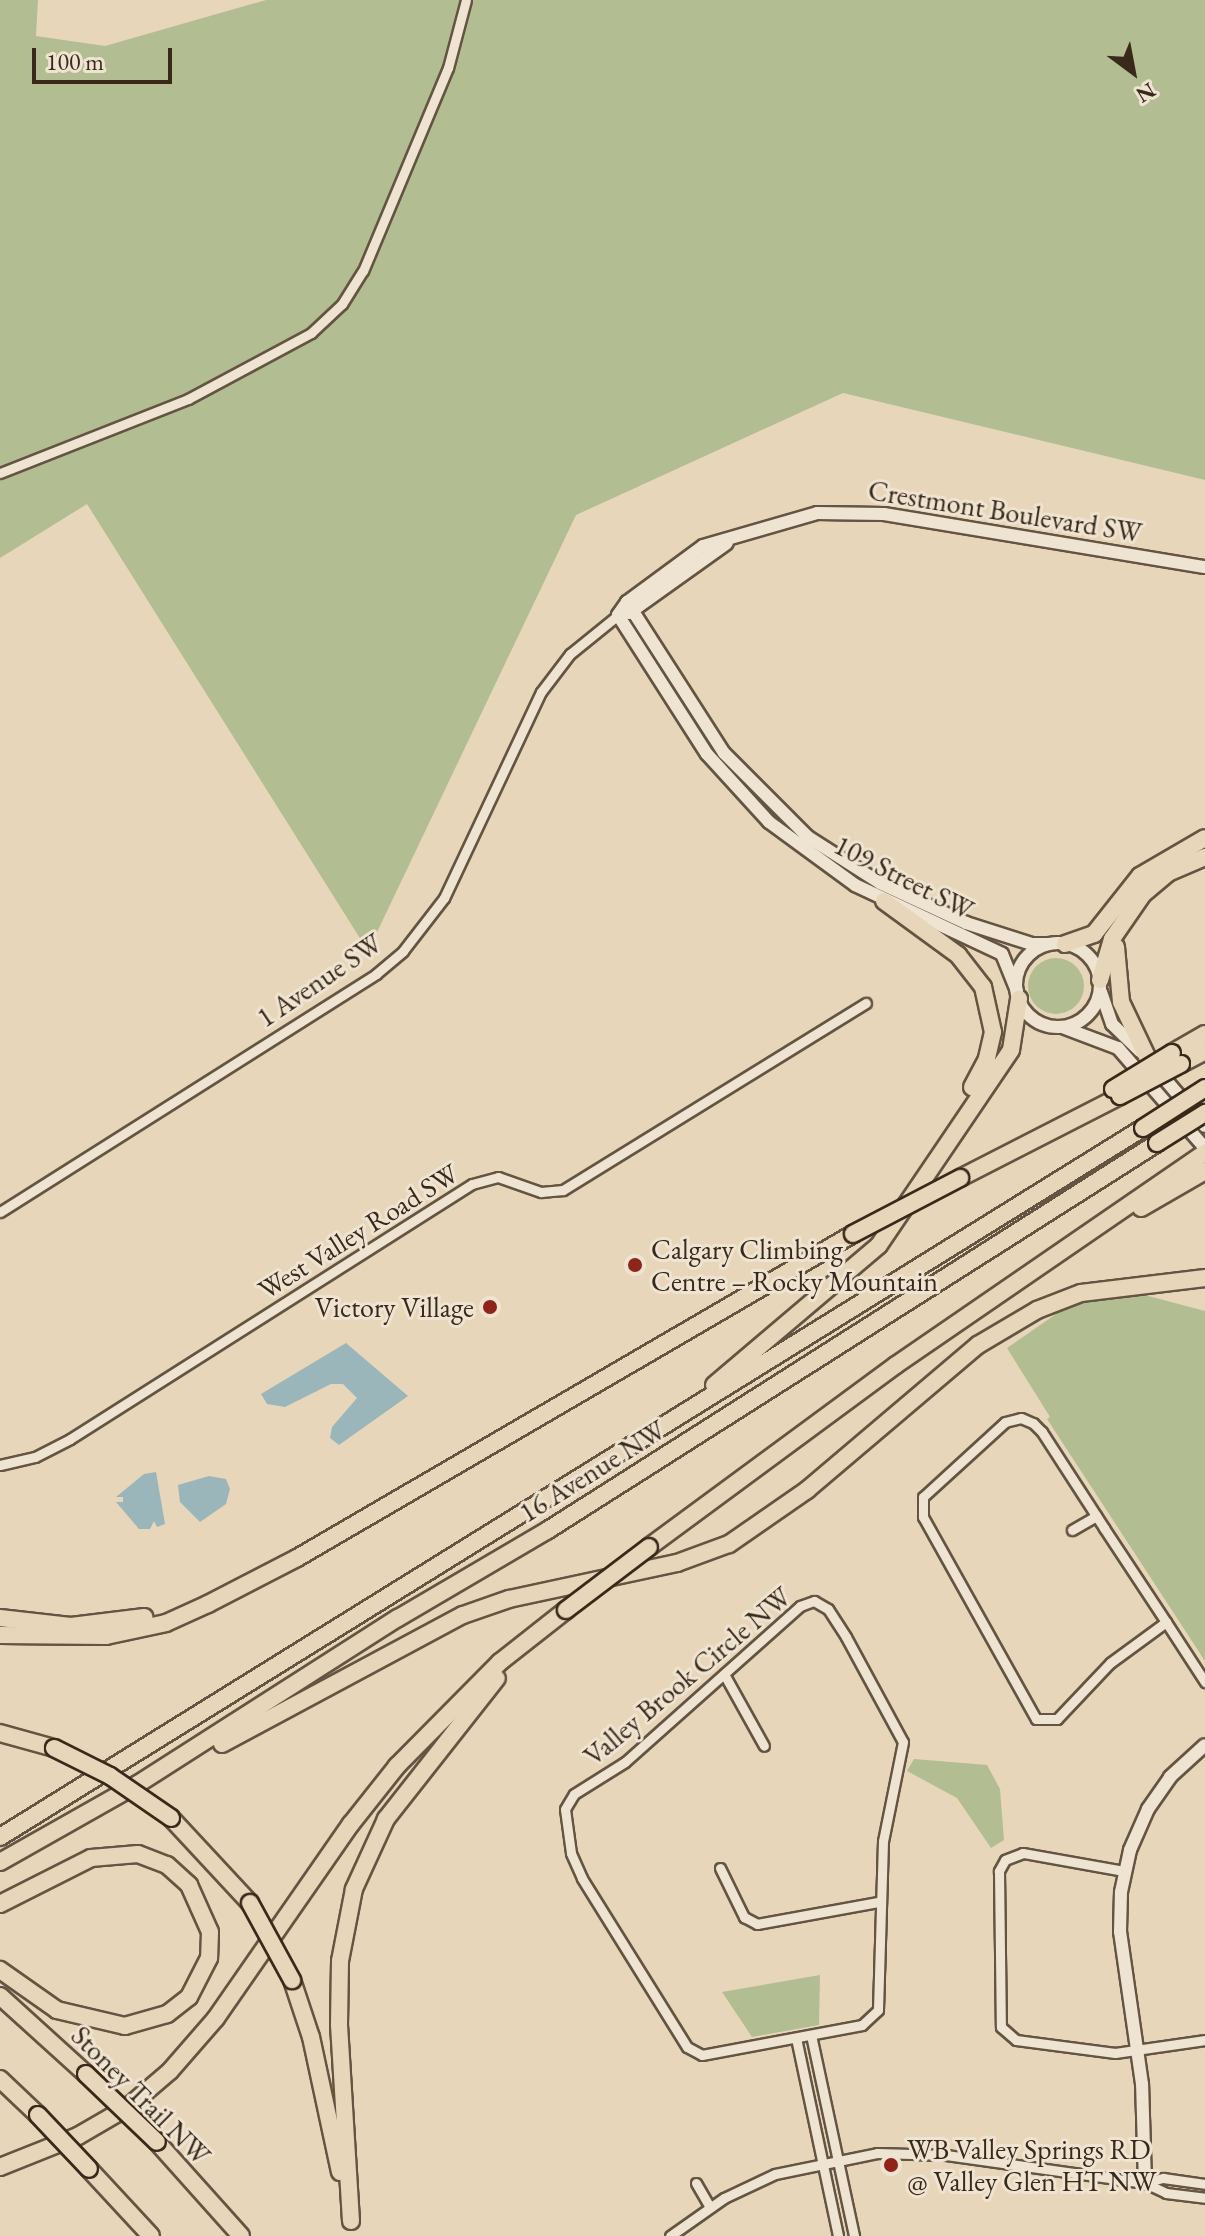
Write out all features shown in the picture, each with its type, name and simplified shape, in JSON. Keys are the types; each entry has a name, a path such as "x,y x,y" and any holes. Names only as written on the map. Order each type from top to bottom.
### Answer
{"highway":[{"path":"1057,944 1094,934 1140,876 1205,838"},
{"path":"1100,983 1112,939 1126,915 1168,873 1205,857"},
{"path":"884,901 958,955 988,999 991,1045 954,1132"},
{"path":"1126,915 1114,953 1116,982 1149,1061"},
{"path":"673,1419 825,1296 879,1245 1011,1050 1018,995"},
{"path":"0,1635 106,1636 166,1623 208,1604 297,1558 628,1360 1177,1059 1205,1034"},
{"path":"1177,1059 1205,1051"},
{"name":"16 Avenue NW","path":"0,1837 1205,1088"},
{"name":"16 Avenue NW","path":"0,1862 183,1757 1205,1113"},
{"path":"1186,1175 1205,1150"},
{"path":"0,2167 78,2136 128,2107 170,2071 216,2018 351,1824 397,1766 500,1662 649,1547 896,1365 1063,1252 1186,1175 1205,1171"},
{"path":"183,1757 217,1746 463,1615 509,1599 677,1563 729,1544 807,1490 978,1345 1037,1310 1094,1290 1205,1278"},
{"path":"0,1618 71,1626 208,1604"},
{"path":"352,2228 339,2025 340,1961 354,1889 386,1819 415,1775 500,1674 566,1610"},
{"path":"0,1733 54,1748 110,1776 171,1818 250,1903 292,1980 311,2037 352,2228"},
{"path":"0,1904 91,1858 138,1854 167,1865 189,1885 210,1932 209,1958 189,1997 167,2014 125,2026 57,2010 0,1970"},
{"name":"Stoney Trail NW","path":"0,1996 157,2142 241,2236"},
{"path":"0,2079 38,2115 151,2236"}],"street":[{"path":"0,473 188,399 311,333 342,304 363,271 448,68 466,0"},
{"name":"Crestmont Boulevard SW","path":"631,607 711,552 751,531 817,513 864,513 1205,567"},
{"path":"618,615 631,607"},
{"name":"109 Street SW","path":"631,607 724,753 808,837 880,883 966,923 1032,944 1057,944"},
{"name":"109 Street SW","path":"618,615 687,725 734,787 813,858 884,901 1002,954 1018,995"},
{"name":"1 Avenue SW","path":"0,1212 376,974 403,951 444,898 541,692 570,654 618,615"},
{"path":"1205,1126 1149,1061 1112,1024 1100,983 1086,953 1057,944 1024,961 1018,995 1031,1017 1118,1048 1205,1150"},
{"path":"1059,1026 1087,1014 1100,983"},
{"name":"West Valley Road SW","path":"0,1465 35,1457 70,1439 472,1184 498,1177 541,1192 563,1190 866,1003"},
{"path":"1166,1622 1110,1663 1057,1719 1036,1719 920,1506 925,1494 1001,1425 1021,1418 1042,1432 1096,1516 1166,1622 1205,1682"},
{"path":"1072,1530 1096,1516"},
{"name":"Valley Brook Circle NW","path":"814,1601 828,1609 903,1742 883,1841 875,2018 811,2035 706,2055 691,2050 582,1878 571,1853 565,1809 570,1797 625,1762 724,1674 800,1606 814,1601"},
{"path":"724,1674 764,1746"},
{"path":"1145,2183 1137,2052 1120,1932 1124,1871 1157,1795 1205,1745"},
{"path":"1124,1871 1023,1853 1005,1860 999,1871 1001,2024 1016,2040 1137,2052 1205,2040"},
{"path":"720,1868 744,1917 757,1924 878,1902"},
{"path":"811,2035 854,2236"},
{"path":"796,2038 838,2236"},
{"path":"670,2236 710,2207 756,2182 838,2157 946,2155 1145,2183 1166,2193 1205,2198"},
{"path":"1145,2183 1163,2178 1205,2184"},
{"path":"696,2183 710,2207"}],"green space":[{"path":"0,0 38,0 36,36 105,46 266,0 1205,0 1205,480 843,393 576,515 368,951 87,504 0,558"},
{"path":"1056,958 1076,966 1084,986 1076,1006 1056,1014 1036,1006 1028,986 1036,966"},
{"path":"1137,1293 1205,1311 1205,1661 1047,1419 1050,1417 1007,1348 1059,1312 1097,1294"},
{"path":"914,1759 987,1765 1000,1789 1004,1840 991,1848 957,1798 907,1771"},
{"path":"820,1975 819,2025 752,2037 722,1992"}],"water":[{"path":"346,1343 408,1396 339,1445 330,1438 332,1427 357,1398 343,1384 331,1384 285,1407 267,1404 261,1394"},
{"path":"156,1472 165,1524 157,1527 154,1521 150,1529 139,1529 116,1502 123,1502 123,1497 116,1497 144,1474"},
{"path":"209,1476 226,1479 230,1489 226,1504 200,1522 180,1502 178,1485"}],"place":[{"name":"Calgary Climbing Centre – Rocky Mountain","path":"635,1265"},
{"name":"Victory Village","path":"490,1307"},
{"name":"WB Valley Springs RD @ Valley Glen HT NW","path":"891,2165"}]}
